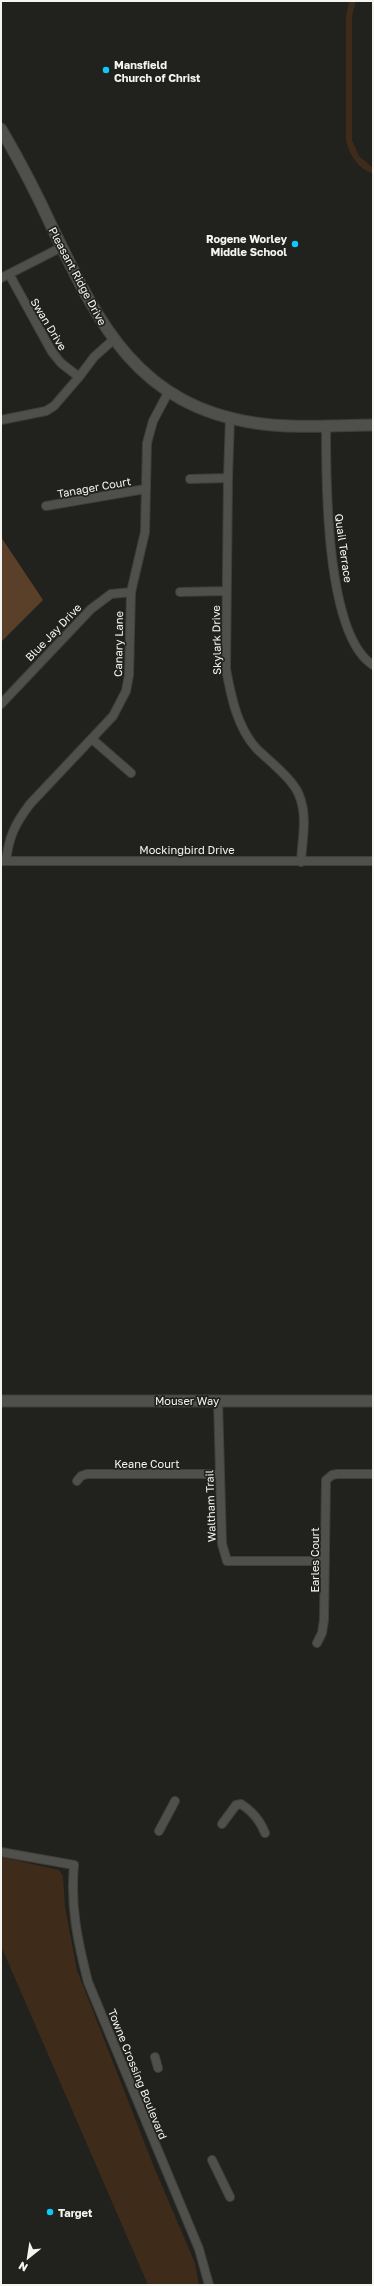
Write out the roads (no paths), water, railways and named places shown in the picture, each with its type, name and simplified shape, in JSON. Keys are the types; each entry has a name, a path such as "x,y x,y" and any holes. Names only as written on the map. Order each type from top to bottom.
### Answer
{"street":[{"name":"Pleasant Ridge Drive","path":"1,129 30,180 98,318 113,340 131,361 169,391 208,411 230,417 256,423 373,425"},
{"path":"5,276 62,247"},
{"name":"Swan Drive","path":"5,276 52,352 61,363 79,377"},
{"path":"1,420 46,411 61,399 94,357 113,340"},
{"name":"Canary Lane","path":"4,861 8,840 22,814 114,714 126,691 129,675 131,592 145,532 147,443 153,421 169,391"},
{"name":"Skylark Drive","path":"230,417 226,591 226,669 231,696 241,724 255,746 299,794 304,819 301,862"},
{"name":"Quail Terrace","path":"326,425 327,508 335,575 345,620 352,640 360,653 373,665"},
{"path":"190,479 228,478"},
{"name":"Tanager Court","path":"46,506 145,489"},
{"path":"180,592 226,591"},
{"name":"Blue Jay Drive","path":"1,704 91,609 111,594 131,592"},
{"path":"92,739 131,774"},
{"name":"Mockingbird Drive","path":"4,861 373,861"},
{"name":"Waltham Trail","path":"218,1400 222,1544 228,1561 325,1561"},
{"name":"Mouser Way","path":"1,1401 373,1401"},
{"name":"Keane Court","path":"77,1481 81,1476 87,1474 220,1474"},
{"name":"Earles Court","path":"317,1643 324,1627 325,1485 328,1477 337,1474 373,1474"},
{"path":"159,1831 176,1801"},
{"path":"222,1824 236,1805 241,1804 250,1810 261,1823 265,1834"},
{"name":"Towne Crossing Boulevard","path":"1,1852 74,1865 72,1884 73,1910 88,1982 199,2249 209,2285"},
{"path":"155,2058 158,2068"},
{"path":"212,2160 230,2197"}],"place":[{"name":"Mansfield Church of Christ","path":"106,70"},
{"name":"Rogene Worley Middle School","path":"295,244"},
{"name":"Target","path":"50,2212"}]}
